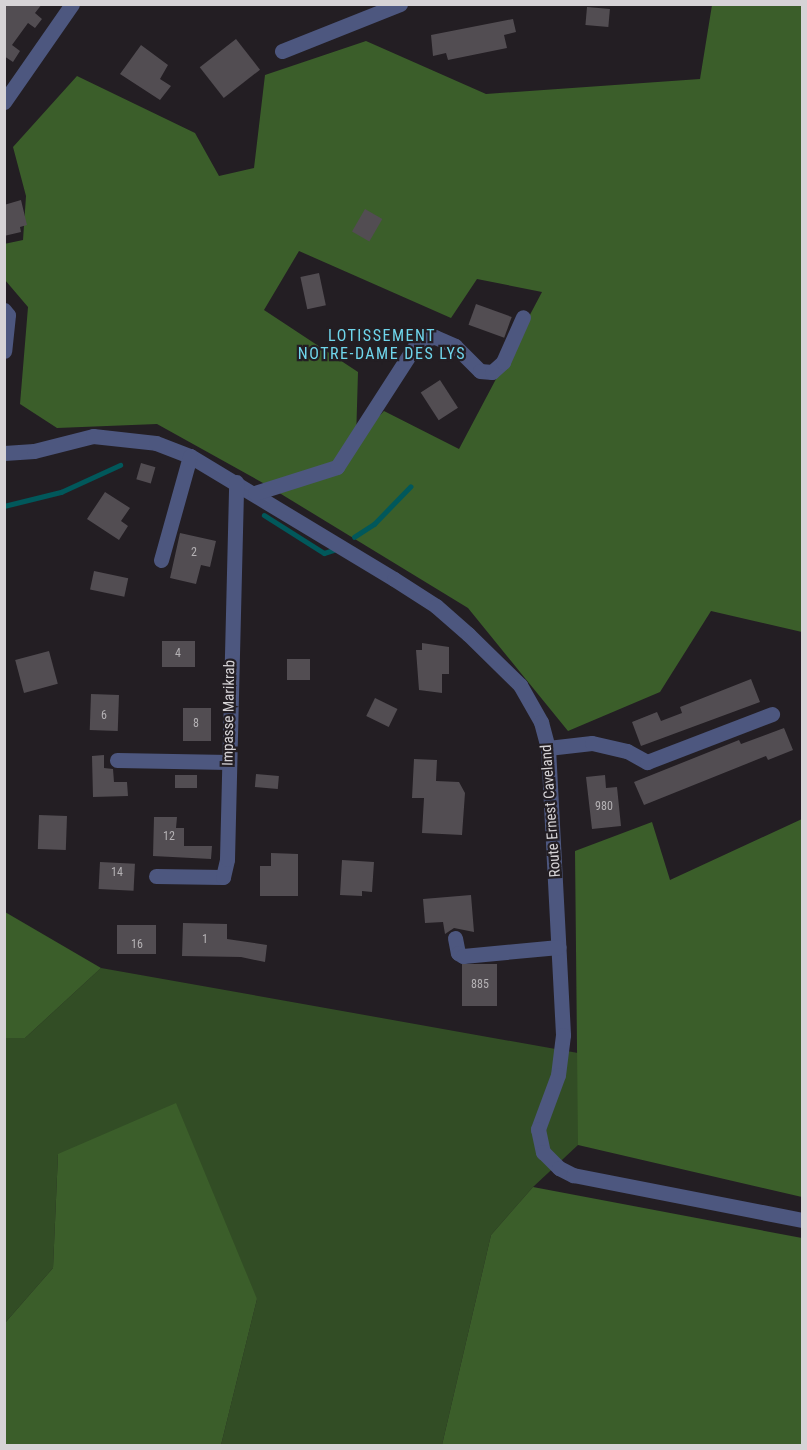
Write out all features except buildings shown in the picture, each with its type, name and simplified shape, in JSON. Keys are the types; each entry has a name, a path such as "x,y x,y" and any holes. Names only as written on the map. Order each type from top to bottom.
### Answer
{"street":[{"path":"4,102 72,4"},
{"path":"282,51 400,4"},
{"path":"4,310 5,350"},
{"path":"255,493 337,467 419,340 435,337 445,341 480,371 492,372 503,362 523,317"},
{"name":"Route Ernest Caveland","path":"4,453 34,451 93,436 156,443 190,456 255,493 436,606 520,686 541,722 548,748 559,947 561,1056 538,1129 547,1159 573,1175 802,1220"},
{"path":"160,560 190,456"},
{"name":"Impasse Marikrab","path":"156,876 223,876 229,838 236,482"},
{"path":"548,748 592,743 627,751 647,762 772,714"},
{"path":"117,760 229,762"},
{"path":"456,938 458,953 462,956 559,947"}],"green space":[{"path":"712,5 802,5 802,632 711,611 660,692 568,731 468,608 263,483 157,424 57,428 20,404 28,307 5,280 4,244 23,240 26,196 13,147 77,76 195,133 219,176 254,168 265,75 366,41 486,94 700,79","holes":["299,251 451,318 477,279 542,292 459,449 384,411 356,440 358,372 264,310"]},
{"path":"802,819 802,1197 578,1145 575,851 652,822 670,880"},
{"path":"5,912 101,968 25,1038 5,1038"},
{"path":"101,968 578,1053 578,1145 533,1187 491,1235 442,1445 221,1445 257,1299 58,1154 53,1268 5,1323 5,1038 25,1038"},
{"path":"176,1103 257,1299 221,1445 5,1445 5,1323 53,1268 58,1154"},
{"path":"533,1187 802,1238 802,1445 442,1445 491,1235"}],"waterway":[{"path":"4,506 61,492 120,465"},
{"path":"354,537 374,524 410,487"},
{"path":"264,515 324,553 334,550"}],"district":[{"name":"LOTISSEMENT NOTRE-DAME DES LYS","path":"382,345"}]}
